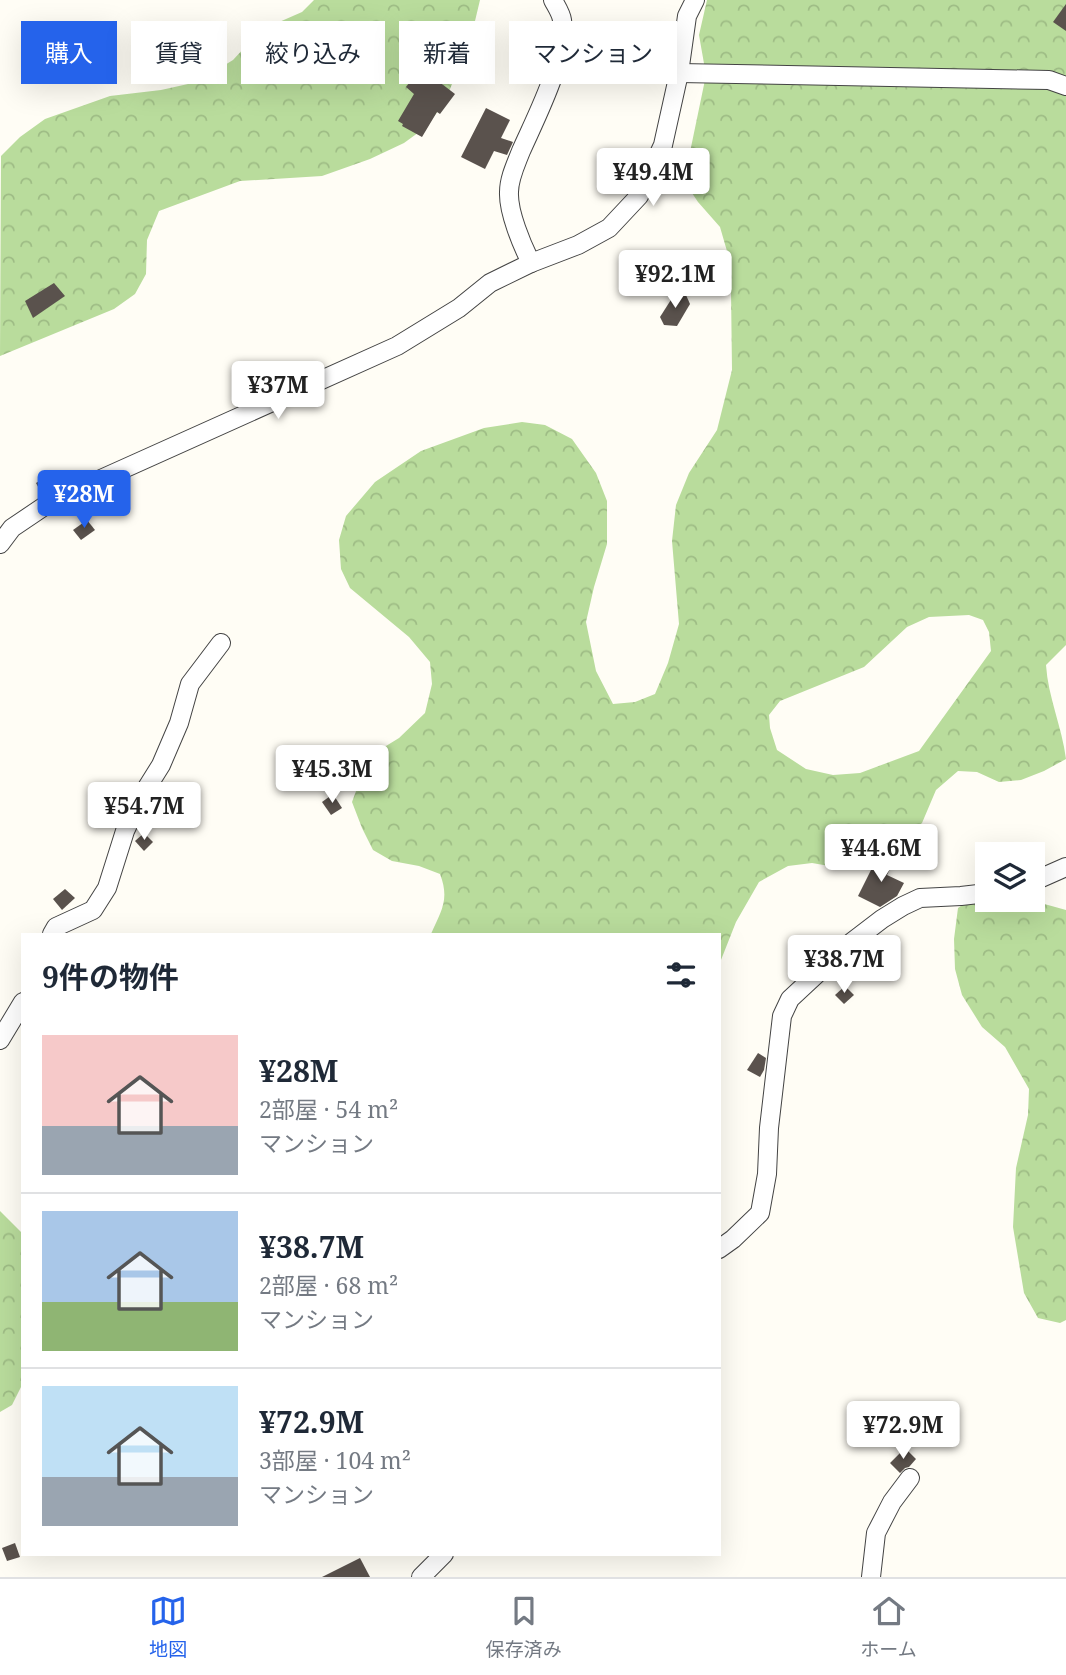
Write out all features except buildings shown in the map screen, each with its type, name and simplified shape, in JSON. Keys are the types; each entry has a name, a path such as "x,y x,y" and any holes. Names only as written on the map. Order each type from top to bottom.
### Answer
{"street":[{"path":"531,263 522,245 509,191 514,169 558,63 562,18 553,0"},
{"path":"0,544 12,528 52,501 397,346 459,308 491,283 531,263 578,245 609,228 639,196 663,145 680,73 687,16 695,0"},
{"path":"680,73 1049,80 1066,86"},
{"path":"52,933 55,927 93,910 107,888 125,831 141,797 161,765 179,723 190,684 221,643"},
{"path":"1045,876 1066,867"},
{"path":"721,1247 761,1213 782,1016 790,999 848,945 903,906 920,898 975,894"},
{"path":"0,1040 21,1005"},
{"path":"871,1577 876,1533 892,1502 910,1478"},
{"path":"421,1577 442,1556"}],"green space":[{"path":"314,0 480,0 475,21 399,21 399,84 452,84 444,103 426,127 404,143 370,159 322,176 240,181 159,211 147,240 146,274 135,294 114,309 0,356 1,156 20,137 45,119 110,96 188,84 227,84 227,64 241,51 241,84 385,84 385,21 282,21 302,12"},
{"path":"707,0 1066,0 1066,645 1046,665 1066,759 1021,780 999,782 977,772 958,771 936,790 922,823 890,850 864,865 835,867 812,863 788,866 759,882 736,922 721,960 721,933 431,933 444,898 440,874 419,866 392,861 373,850 352,802 359,783 386,746 399,738 425,713 432,684 430,662 409,637 350,588 341,569 339,540 346,516 375,482 421,451 484,428 522,422 545,425 572,439 596,473 607,501 607,544 586,622 596,671 613,704 635,702 655,694 668,663 679,624 672,541 676,505 689,473 717,430 732,370 729,258 720,227 684,181 706,75 699,35","holes":["969,615 983,620 989,632 991,651 919,751 860,773 833,775 806,769 777,750 769,715 780,701 864,667 907,627 929,617"]},
{"path":"975,896 975,912 1045,912 1045,904 1066,910 1066,1320 1060,1323 1038,1318 1024,1293 1013,1227 1016,1168 1028,1115 1029,1089 1005,1047 982,1027 962,995 955,969 954,939 958,908"},
{"path":"0,1211 21,1232 21,1387 12,1405 0,1412"}]}
